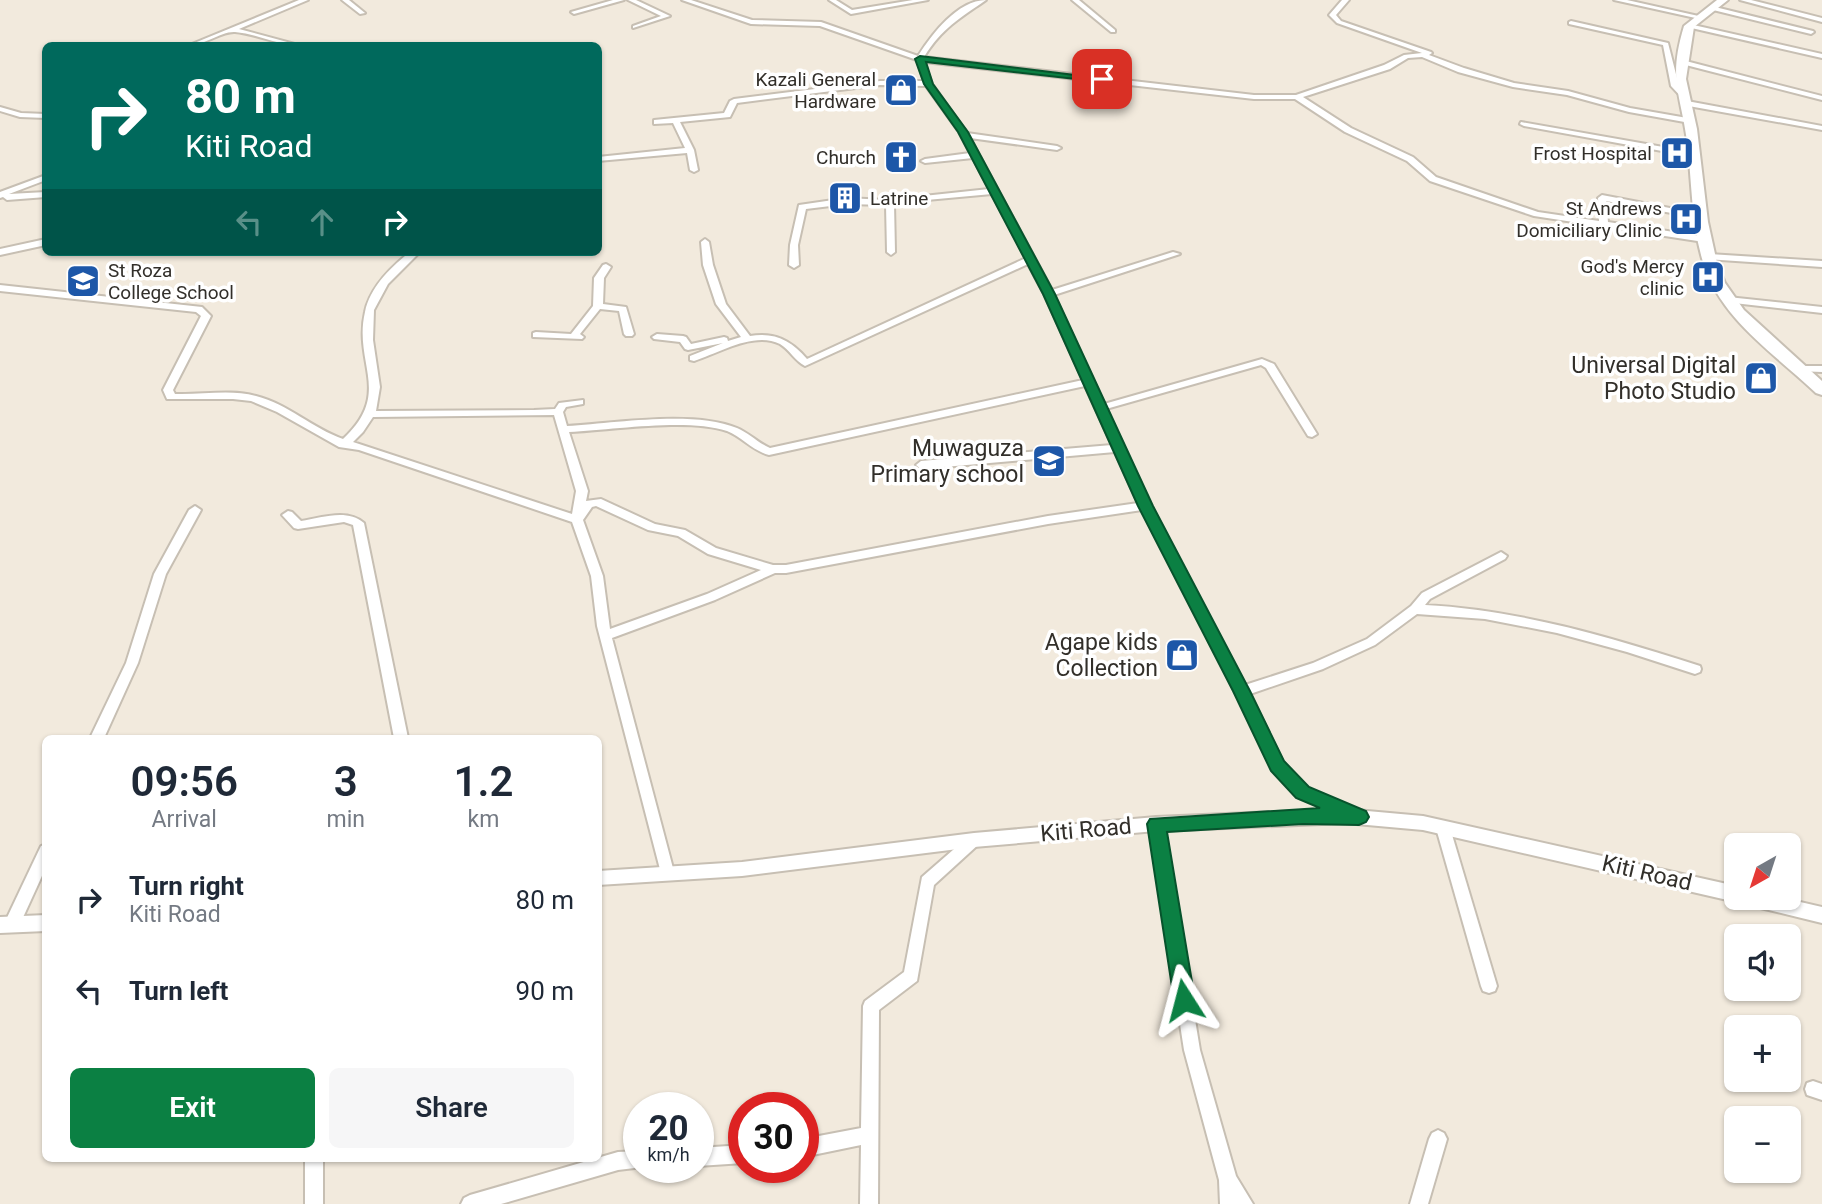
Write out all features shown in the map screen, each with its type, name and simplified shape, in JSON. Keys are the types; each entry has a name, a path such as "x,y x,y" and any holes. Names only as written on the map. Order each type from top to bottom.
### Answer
{"main road":[{"path":"1717,4 1689,26 1681,61 1680,81 1696,158 1704,239 1714,275 1728,300 1753,328 1822,390"}],"street":[{"path":"200,42 305,0"},
{"path":"345,0 362,13"},
{"path":"574,12 621,0"},
{"path":"631,0 667,16 635,27"},
{"path":"685,0 751,22 821,24 920,59 1254,97 1297,96 1387,67 1406,56 1431,57"},
{"path":"832,0 851,12 925,0"},
{"path":"984,0 962,11 927,45 920,59 929,84 964,135 992,191 1004,205 1029,260 1049,294 1145,506 1287,779 1302,793 1359,817"},
{"path":"1075,0 1113,31"},
{"path":"1617,0 1700,17"},
{"path":"1743,0 1822,20"},
{"path":"1346,1 1332,15 1339,22 1422,50 1461,71 1505,83 1568,93 1620,108 1690,121"},
{"path":"1717,4 1811,32"},
{"path":"1571,23 1666,44 1675,86 1686,101 1822,128"},
{"path":"1689,26 1822,55"},
{"path":"232,29 283,42"},
{"path":"1681,61 1822,98"},
{"path":"657,122 727,115 734,101 771,94 904,80 929,84"},
{"path":"1297,96 1348,130 1410,159 1433,179 1537,214 1704,239"},
{"path":"0,109 20,115 42,116"},
{"path":"667,128 690,118"},
{"path":"677,124 690,150 694,170"},
{"path":"1524,124 1686,153 1696,158"},
{"path":"964,135 1057,148"},
{"path":"602,159 690,150"},
{"path":"925,161 975,155"},
{"path":"0,196 42,179"},
{"path":"794,265 794,245 802,207 847,201 889,203 899,198 992,191"},
{"path":"0,196 42,194"},
{"path":"1604,224 1602,198 1701,217"},
{"path":"889,203 891,252"},
{"path":"705,242 708,265 721,304 748,340"},
{"path":"0,252 42,243"},
{"path":"1049,294 1176,254"},
{"path":"343,445 355,436 370,414 375,372 368,321 370,310 389,273 411,256"},
{"path":"1709,257 1822,264"},
{"path":"694,358 748,340 778,337 794,347 805,363 1029,260"},
{"path":"536,335 576,337 598,306 599,278 606,267"},
{"path":"0,288 203,311 206,316 168,395 254,398 307,422 343,445 361,447 577,520"},
{"path":"1728,300 1822,310"},
{"path":"598,306 604,309 623,309 629,334"},
{"path":"657,337 683,339 688,347 738,337 748,340"},
{"path":"1100,408 1262,362 1270,366 1312,434"},
{"path":"1801,369 1822,369"},
{"path":"565,429 704,424 728,428 757,448 769,452 1088,382"},
{"path":"579,402 562,405 558,412 582,491 577,520 597,576 606,635 667,872"},
{"path":"370,414 430,412 497,416 558,412"},
{"path":"921,465 1119,448"},
{"path":"577,520 589,504 597,502 652,527 681,533 712,551 773,569 786,569 1059,518 1145,506"},
{"path":"98,735 132,663 160,574 195,510"},
{"path":"288,515 298,525 345,518 358,523 400,735"},
{"path":"1242,691 1318,666 1371,642 1415,610 1426,596 1501,555"},
{"path":"606,635 711,597 773,569"},
{"path":"1415,610 1456,610 1562,631 1695,669"},
{"name":"Kiti Road","path":"602,878 742,869 974,840 1156,824 1303,816 1359,817 1443,828 1724,891"},
{"path":"1156,824 1192,1050 1228,1180 1229,1204"},
{"path":"1443,828 1489,986"},
{"path":"870,1204 871,1006 911,976 927,882 974,840"},
{"path":"42,857 6,924 42,923"},
{"path":"1801,910 1822,915"},
{"path":"819,1145 869,1135"},
{"path":"1419,1204 1438,1139"},
{"path":"470,1204 623,1161"},
{"path":"314,1162 314,1204"},
{"path":"1228,1180 1244,1204"}],"place":[{"name":"Kazali General Hardware","path":"901,90"},
{"name":"Frost Hospital","path":"1677,153"},
{"name":"Church","path":"901,157"},
{"name":"Latrine","path":"845,198"},
{"name":"St Andrews Domiciliary Clinic","path":"1686,219"},
{"name":"God's Mercy clinic","path":"1708,277"},
{"name":"St Roza College School","path":"83,281"},
{"name":"Universal Digital Photo Studio","path":"1761,378"},
{"name":"Muwaguza Primary school","path":"1049,461"},
{"name":"Agape kids Collection","path":"1182,655"}],"route":[{"path":"1102,79 920,59 929,84 963,132 992,191 1004,205 1019,242 1049,294 1145,506 1242,691 1278,766 1302,793 1336,805 1359,817 1303,816 1156,824 1184,1000"}]}
